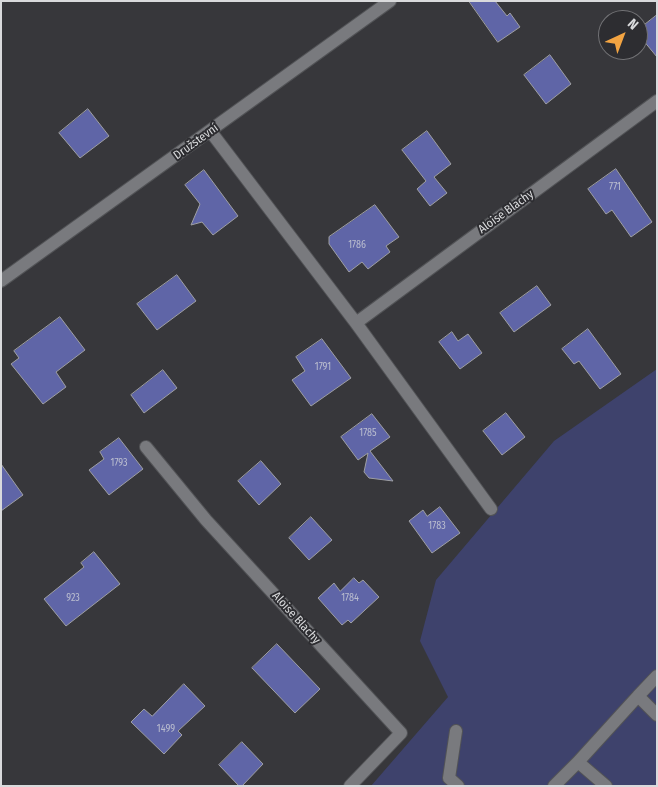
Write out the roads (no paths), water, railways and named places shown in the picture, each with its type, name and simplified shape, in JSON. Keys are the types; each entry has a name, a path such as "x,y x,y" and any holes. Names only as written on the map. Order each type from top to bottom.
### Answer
{"street":[{"name":"Družstevní","path":"1,282 212,132 390,1"},
{"name":"Aloise Blachy","path":"356,323 657,101"},
{"path":"212,132 356,323 491,509"},
{"name":"Aloise Blachy","path":"146,447 206,520 401,733 350,786"},
{"path":"554,786 657,676"},
{"path":"638,696 657,715"},
{"path":"456,731 449,778 458,786"},
{"path":"578,762 606,786"}]}
